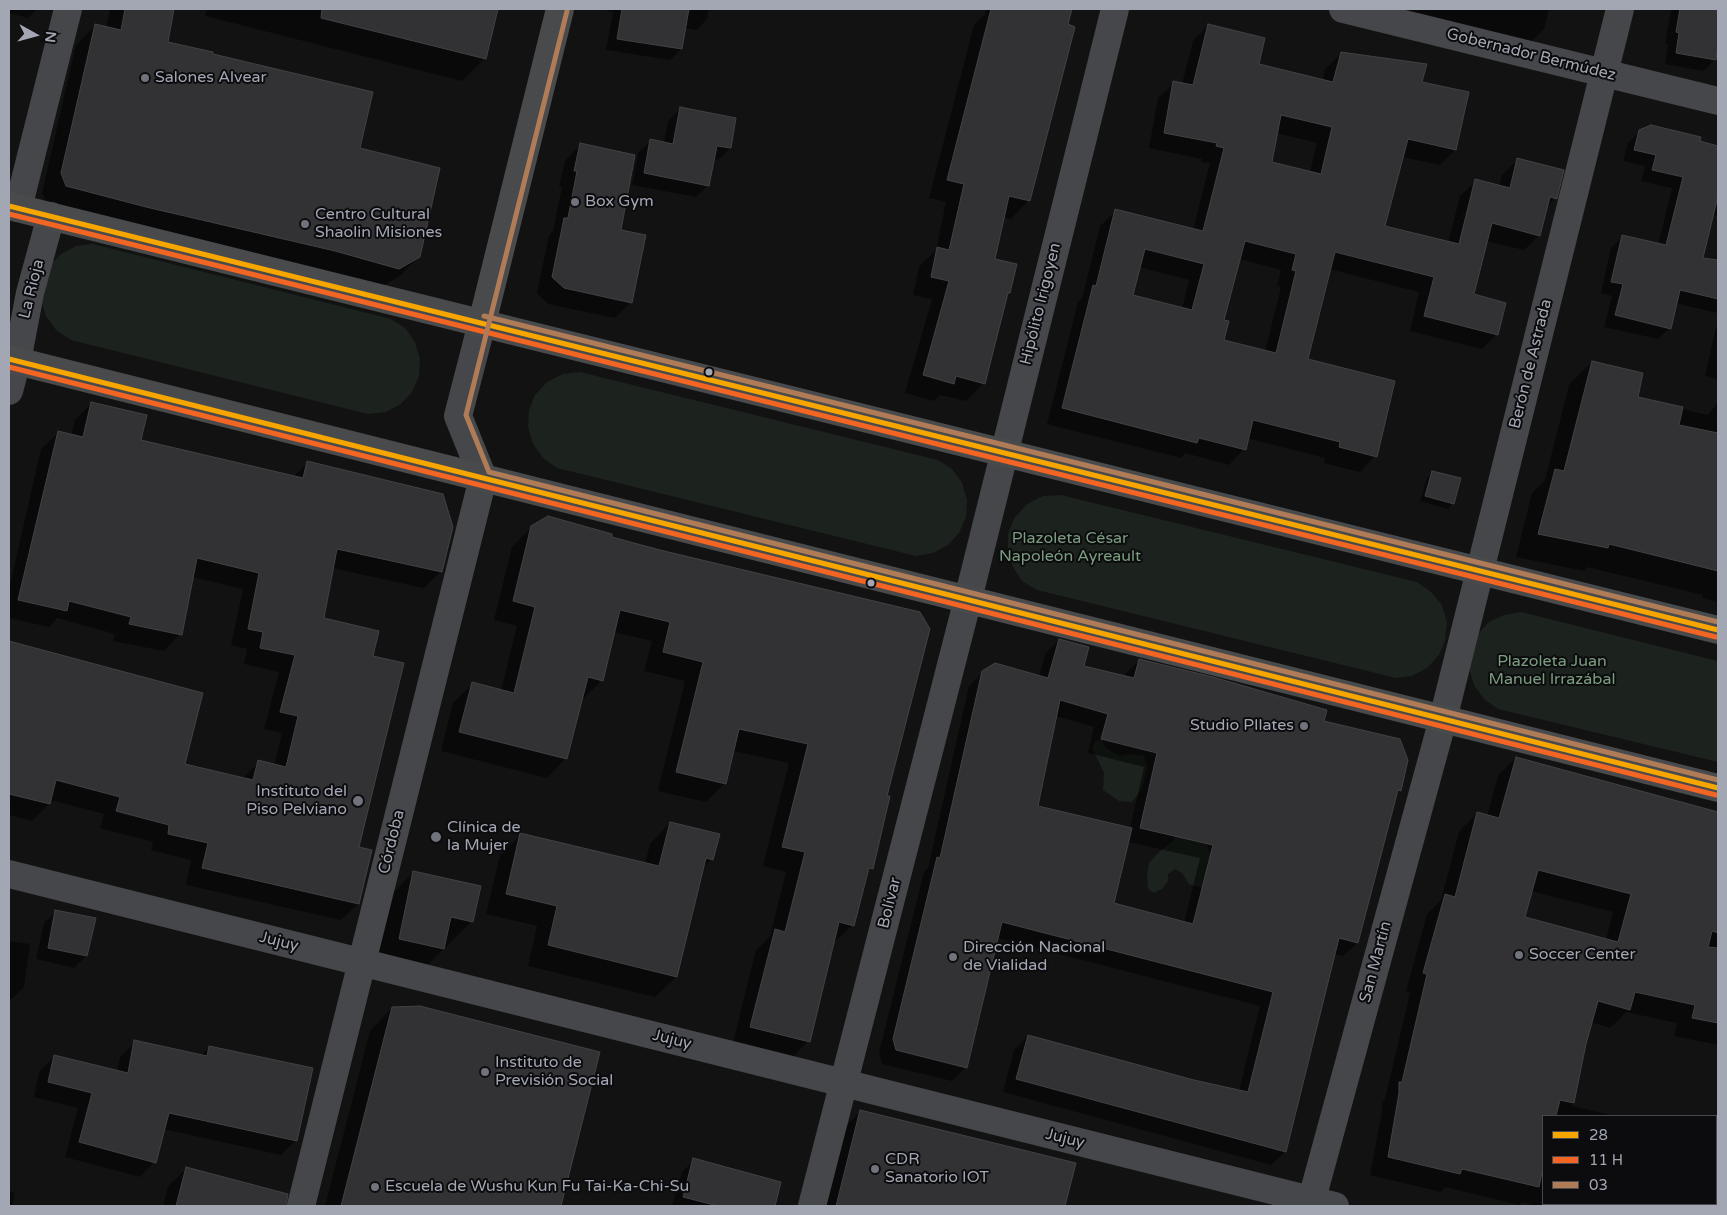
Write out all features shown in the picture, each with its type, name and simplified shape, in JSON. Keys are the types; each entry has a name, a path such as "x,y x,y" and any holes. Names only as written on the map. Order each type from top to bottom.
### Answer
{"main road":[{"path":"482,323 560,9"},
{"path":"14,207 1718,630"},
{"path":"13,360 1718,788"}],"street":[{"path":"14,207 68,9"},
{"name":"Hipólito Irigoyen","path":"968,599 1115,9"},
{"name":"Gobernador Bermúdez","path":"1343,9 1718,101"},
{"name":"Berón de Astrada","path":"1443,719 1620,9"},
{"name":"La Rioja","path":"9,391 13,360 51,216"},
{"path":"482,323 458,416 483,478"},
{"name":"Córdoba","path":"301,1206 483,478"},
{"name":"Bolívar","path":"812,1206 968,599"},
{"name":"San Martín","path":"1319,1204 1443,719"},
{"name":"Jujuy","path":"9,874 1319,1204"}],"green space":[{"path":"93,244 391,319 405,328 415,342 420,359 419,376 412,392 401,404 386,412 368,414 71,340 56,330 46,316 41,300 49,266 61,254 76,246"},
{"path":"580,372 938,460 952,469 962,483 967,500 966,517 959,533 948,545 933,553 916,556 557,468 543,458 533,444 528,427 529,410 535,395 547,382 563,374"},
{"name":"Plazoleta César Napoleón Ayreault","path":"1061,495 1417,582 1431,592 1442,605 1447,622 1445,641 1439,655 1427,668 1412,676 1396,678 1037,590 1022,581 1013,567 1008,550 1008,533 1015,517 1027,504 1043,496"},
{"name":"Plazoleta Juan Manuel Irrazábal","path":"1521,612 1718,661 1718,762 1498,709 1484,699 1474,685 1469,668 1477,635 1489,622 1504,615"},
{"path":"1101,739 1106,748 1119,756 1129,754 1144,756 1147,767 1144,781 1140,792 1132,802 1119,801 1103,790 1104,773 1092,748 1095,742"},
{"path":"1175,836 1214,840 1207,844 1210,856 1208,890 1189,884 1182,873 1175,869 1168,874 1168,881 1162,889 1154,893 1148,889 1147,875 1149,863 1174,840"}],"building":[{"path":"125,9 174,9 168,42 373,92 360,148 440,168 420,257 399,269 335,251 146,207 66,186 61,173 95,24 121,30"},
{"path":"322,9 498,9 486,59 321,18"},
{"path":"622,9 689,9 682,49 617,39"},
{"path":"991,9 1072,9 1068,24 1075,27 1030,201 1009,196 995,259 1017,264 985,384 956,376 954,384 923,375 949,281 931,277 937,247 949,250 964,184 947,180"},
{"path":"1680,9 1718,9 1716,60 1676,53 1679,33 1676,32"},
{"path":"1208,24 1265,38 1259,64 1333,82 1341,52 1427,64 1422,82 1469,92 1456,150 1408,139 1385,226 1459,244 1475,179 1510,188 1517,158 1564,170 1557,199 1550,197 1540,236 1492,223 1474,294 1506,303 1498,335 1424,316 1434,277 1335,252 1308,359 1395,381 1377,457 1339,447 1340,442 1253,420 1246,450 1199,438 1197,443 1062,408 1093,285 1096,286 1115,209 1203,231 1224,148 1216,146 1217,143 1164,133 1173,81 1193,85","holes":["1281,115 1332,127 1321,174 1272,162","1245,241 1296,254 1292,270 1296,271 1276,353 1224,340 1229,321 1224,320","1145,249 1204,264 1192,310 1133,295"]},
{"path":"680,107 736,118 731,148 717,146 709,186 644,173 650,139 673,144"},
{"path":"1651,125 1701,137 1700,141 1718,146 1718,196 1703,258 1718,260 1718,299 1680,290 1671,329 1615,315 1623,284 1611,282 1622,235 1666,245 1683,177 1652,170 1656,155 1634,150 1639,130"},
{"path":"580,143 635,155 621,230 646,235 632,303 564,288 552,277 564,218 568,218 577,171 574,171"},
{"path":"1592,361 1643,373 1638,397 1683,407 1679,425 1718,433 1718,571 1609,544 1608,548 1538,534 1555,469 1564,471"},
{"path":"91,402 147,415 141,440 303,478 307,461 443,494 453,527 442,572 337,549 324,618 379,631 373,656 404,663 359,847 372,850 359,904 202,868 208,843 168,834 169,825 116,811 120,797 56,780 50,804 9,794 9,641 203,693 185,764 253,780 258,760 286,767 298,716 280,712 295,655 260,648 263,632 248,629 259,573 197,558 182,635 129,624 131,617 69,601 67,611 18,600 58,431 83,437"},
{"path":"1432,471 1461,478 1454,504 1425,496"},
{"path":"548,516 612,534 612,537 660,550 920,612 930,629 887,796 890,796 873,869 869,868 854,926 839,922 810,1042 750,1027 775,929 785,932 805,852 782,847 808,744 739,729 726,784 676,772 703,662 663,652 670,622 620,610 603,681 588,677 567,759 459,732 472,682 514,693 535,607 513,601 531,526"},
{"path":"1059,639 1089,647 1084,666 1134,678 1139,659 1213,677 1327,710 1324,721 1400,739 1408,760 1401,791 1398,790 1358,943 1339,938 1286,1152 1016,1079 1028,1035 1194,1080 1248,1092 1273,992 1002,922 967,1068 896,1050 893,1039 937,857 940,858 982,671 995,663 1048,678","holes":["1060,700 1108,714 1101,739 1157,753 1140,828 1213,845 1193,924 1114,903 1132,828 1038,806"]},
{"path":"1516,757 1718,812 1718,933 1712,931 1708,947 1718,948 1718,1023 1692,1018 1695,1005 1635,992 1630,1010 1598,1001 1586,1044 1574,1103 1560,1100 1556,1115 1542,1115 1542,1173 1539,1187 1462,1169 1460,1174 1388,1157 1399,1093 1399,1082 1402,1082 1427,974 1423,973 1445,894 1455,897 1477,812 1499,818","holes":["1538,870 1631,894 1618,942 1525,917"]},
{"path":"670,822 720,834 713,860 706,858 677,977 548,945 557,906 506,894 520,833 659,866"},
{"path":"413,871 481,886 473,922 451,917 444,949 399,939"},
{"path":"55,910 96,918 87,956 48,948"},
{"path":"420,1006 600,1052 561,1206 341,1206 392,1007"},
{"path":"134,1040 207,1056 209,1046 313,1068 297,1141 169,1113 156,1163 79,1142 92,1093 48,1082 54,1055 128,1073"},
{"path":"860,1110 1076,1163 1065,1206 836,1206"},
{"path":"693,1158 781,1182 775,1206 718,1206 683,1197"},
{"path":"186,1167 288,1194 286,1206 176,1206"}],"transit line":[{"name":"03","path":"567,11 466,415 489,472 1718,780"},
{"name":"28","path":"9,206 1718,630"},
{"path":"9,214 1716,637"},
{"name":"03","path":"484,316 1718,622"},
{"name":"28","path":"9,359 1718,788"},
{"path":"9,367 1716,795"}],"place":[{"name":"Salones Alvear","path":"145,78"},
{"name":"Box Gym","path":"575,202"},
{"name":"Centro Cultural Shaolin Misiones","path":"305,224"},
{"name":"Studio PIlates","path":"1304,726"},
{"name":"Instituto del Piso Pelviano","path":"358,801"},
{"name":"Clínica de la Mujer","path":"436,837"},
{"name":"Soccer Center","path":"1519,955"},
{"name":"Dirección Nacional de Vialidad","path":"953,957"},
{"name":"Instituto de Previsión Social","path":"485,1072"},
{"name":"CDR Sanatorio IOT","path":"875,1169"},
{"name":"Escuela de Wushu Kun Fu Tai-Ka-Chi-Su","path":"375,1187"}]}
